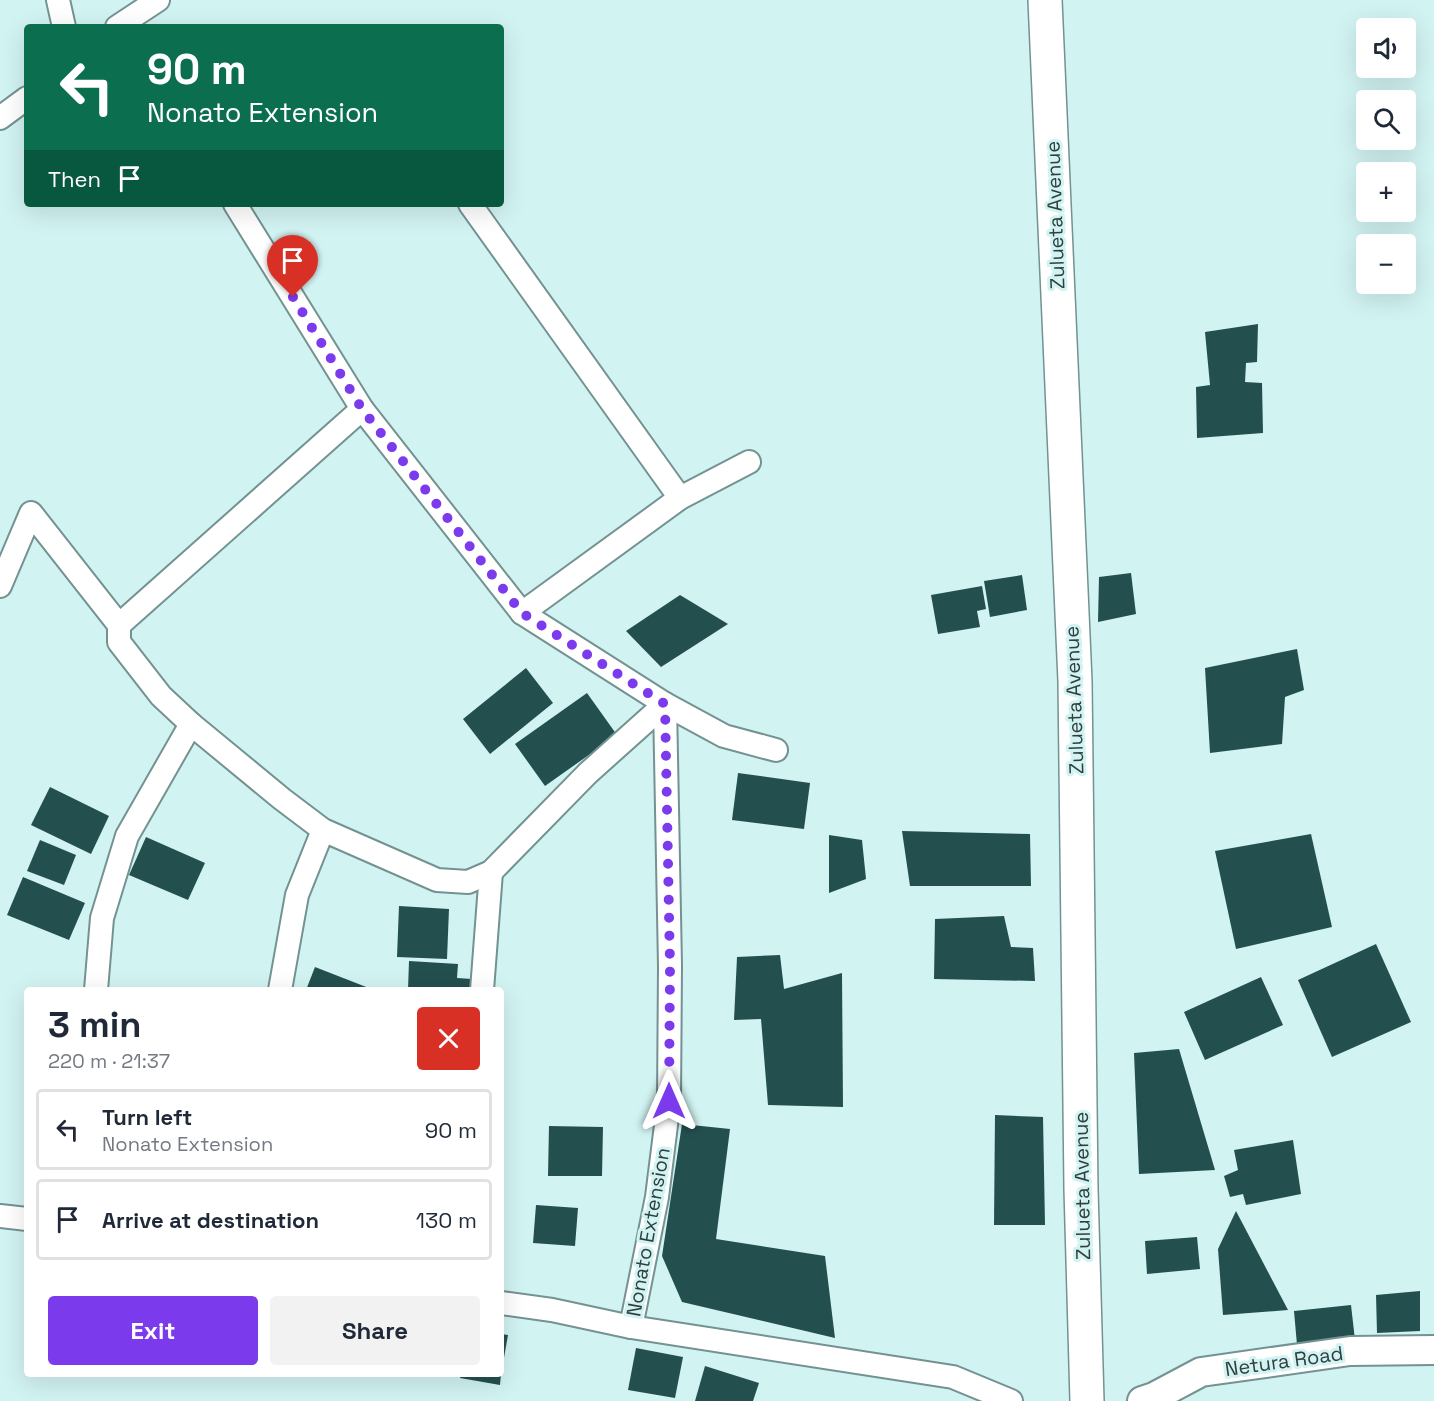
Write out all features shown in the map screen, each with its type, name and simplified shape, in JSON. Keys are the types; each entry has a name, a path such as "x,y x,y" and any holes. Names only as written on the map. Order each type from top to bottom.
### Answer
{"main road":[{"name":"Zulueta Avenue","path":"1045,0 1075,681 1081,1189 1087,1401"}],"street":[{"path":"58,0 63,24"},
{"path":"124,24 158,0"},
{"path":"0,118 24,100"},
{"path":"237,207 362,409 522,613 665,704 724,736 776,750"},
{"path":"472,207 680,498"},
{"path":"119,625 362,409"},
{"path":"522,613 680,498 749,462"},
{"path":"0,586 31,513 119,625 119,642 161,696 191,724 323,830 437,880 468,882 491,872 588,773 665,704"},
{"name":"Nonato Extension","path":"631,1327 657,1197 669,1101 670,966 665,704"},
{"path":"96,987 102,918 127,836 191,724"},
{"path":"281,987 297,895 323,830"},
{"path":"482,987 491,872"},
{"path":"0,1216 24,1219"},
{"name":"Nonato Extension","path":"504,1304 552,1310 631,1327 953,1377 1011,1401"},
{"name":"Netura Road","path":"1142,1401 1201,1372 1350,1352 1434,1350"}],"building":[{"path":"1258,324 1257,362 1246,363 1245,382 1262,383 1263,433 1197,438 1196,387 1210,385 1205,332"},
{"path":"1131,573 1136,614 1098,622 1099,577"},
{"path":"1022,575 1027,610 990,617 984,581"},
{"path":"982,586 986,609 977,611 980,627 938,634 931,595"},
{"path":"680,595 728,624 661,667 626,631"},
{"path":"1297,649 1304,690 1285,697 1282,744 1210,753 1205,668"},
{"path":"526,668 553,703 490,754 463,719"},
{"path":"587,693 617,735 545,786 515,744"},
{"path":"738,773 810,783 804,829 732,820"},
{"path":"50,787 109,816 91,854 31,825"},
{"path":"902,831 1030,834 1031,886 910,886"},
{"path":"1311,834 1332,927 1236,949 1215,851"},
{"path":"829,835 862,840 866,879 829,893"},
{"path":"146,837 205,863 188,900 129,875"},
{"path":"40,840 76,855 64,885 27,871"},
{"path":"23,877 85,903 69,940 7,915"},
{"path":"399,906 449,909 447,959 397,957"},
{"path":"1004,916 1011,947 1033,948 1035,981 934,979 935,919"},
{"path":"1376,944 1411,1022 1332,1057 1298,980"},
{"path":"780,955 784,989 842,973 843,1107 768,1105 761,1019 734,1020 737,957"},
{"path":"409,961 458,964 457,978 472,979 471,987 408,987"},
{"path":"315,967 366,987 307,987"},
{"path":"1261,977 1283,1025 1205,1060 1184,1012"},
{"path":"1179,1049 1215,1170 1139,1174 1134,1053"},
{"path":"995,1115 1043,1117 1045,1225 994,1225"},
{"path":"682,1124 730,1129 716,1239 825,1256 835,1338 682,1302 662,1256"},
{"path":"549,1126 603,1127 602,1176 548,1176"},
{"path":"1293,1140 1301,1194 1246,1205 1243,1194 1230,1197 1224,1176 1238,1170 1234,1150"},
{"path":"536,1205 578,1208 575,1246 533,1243"},
{"path":"1236,1211 1288,1310 1223,1315 1218,1249"},
{"path":"1197,1237 1200,1269 1147,1274 1145,1241"},
{"path":"1420,1291 1420,1331 1377,1333 1376,1295"},
{"path":"1351,1305 1355,1340 1297,1345 1294,1311"},
{"path":"504,1334 508,1335 504,1358"},
{"path":"636,1348 683,1357 675,1398 628,1390"},
{"path":"705,1366 759,1383 753,1401 695,1401"},
{"path":"460,1377 501,1377 500,1385"}],"route":[{"path":"293,297 362,409 522,613 665,704 670,966 669,1101"}]}
